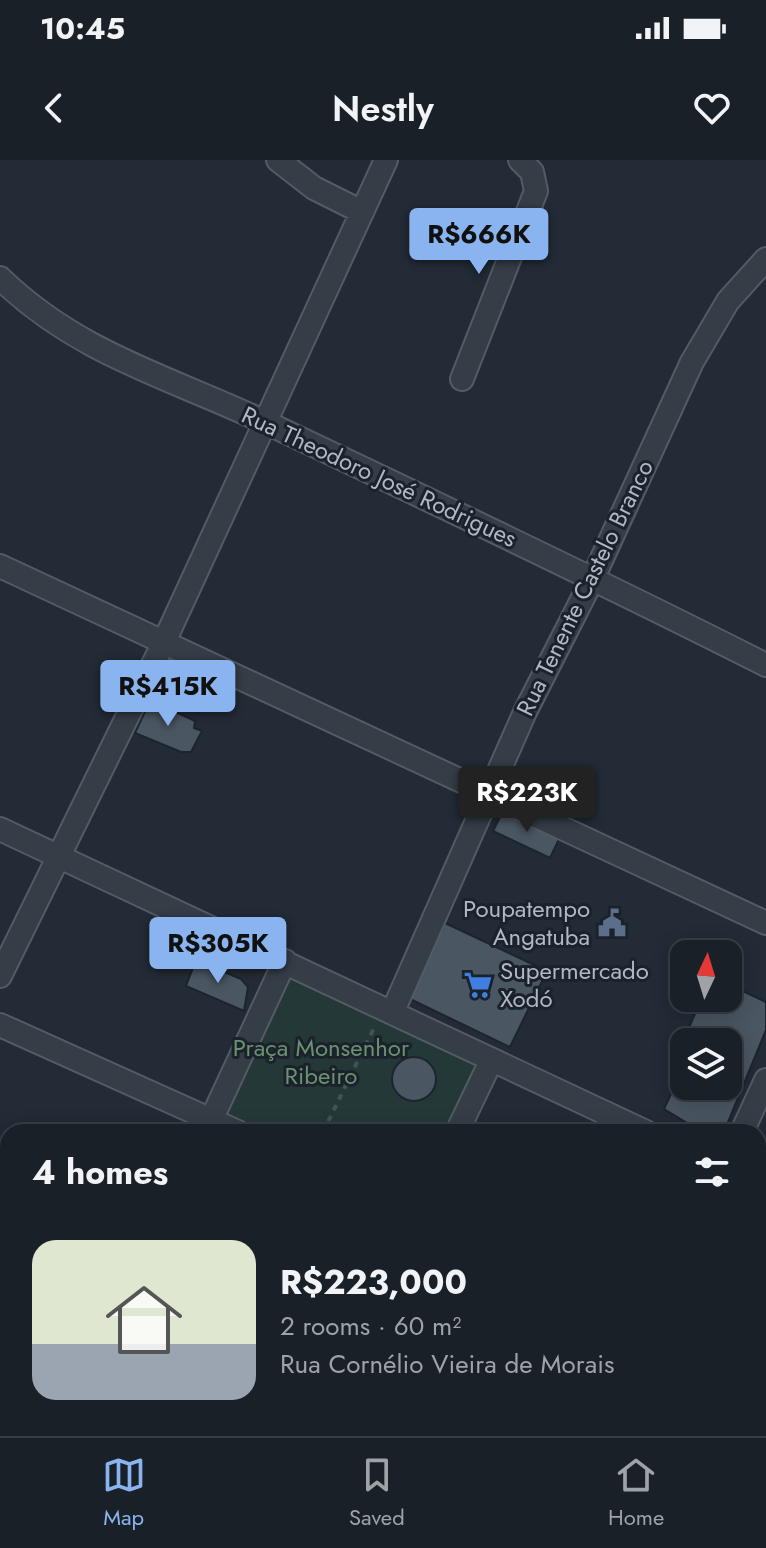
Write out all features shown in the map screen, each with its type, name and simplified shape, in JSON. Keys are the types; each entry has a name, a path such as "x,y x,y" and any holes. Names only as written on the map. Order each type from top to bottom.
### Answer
{"street":[{"path":"278,160 314,188 362,212"},
{"path":"0,976 164,642 386,160"},
{"path":"462,379 536,191 532,172 520,160"},
{"name":"Rua Tenente Castelo Branco","path":"388,1009 692,362 728,301 766,259"},
{"name":"Rua Theodoro José Rodrigues","path":"0,278 56,326 151,374 264,422 593,578 766,665"},
{"path":"0,566 766,923"},
{"path":"0,829 629,1124"},
{"path":"210,1124 285,961"},
{"path":"0,1025 205,1124"},
{"path":"461,1124 491,1061"},
{"path":"746,1124 766,1080"}],"path":[{"path":"327,1124 388,1009"}],"green space":[{"name":"Praça Monsenhor Ribeiro","path":"287,968 480,1059 452,1124 217,1124"}],"building":[{"path":"150,700 195,721 194,728 202,731 191,752 181,752 135,733"},
{"path":"503,811 560,837 550,858 493,831"},
{"name":"Supermercado Xodó","path":"445,923 547,971 510,1047 408,998"},
{"path":"196,960 241,979 248,987 244,1011 186,986"},
{"path":"742,991 766,1002 766,1030 742,1088 742,1028 689,1028 696,1012 742,1012"},
{"path":"414,1057 430,1063 436,1079 430,1095 414,1101 398,1095 392,1079 398,1063"},
{"path":"670,1096 670,1100 737,1100 727,1124 689,1124 664,1109"}],"place":[{"name":"Poupatempo Angatuba","path":"612,923"},
{"name":"Supermercado Xodó","path":"478,985"}]}
